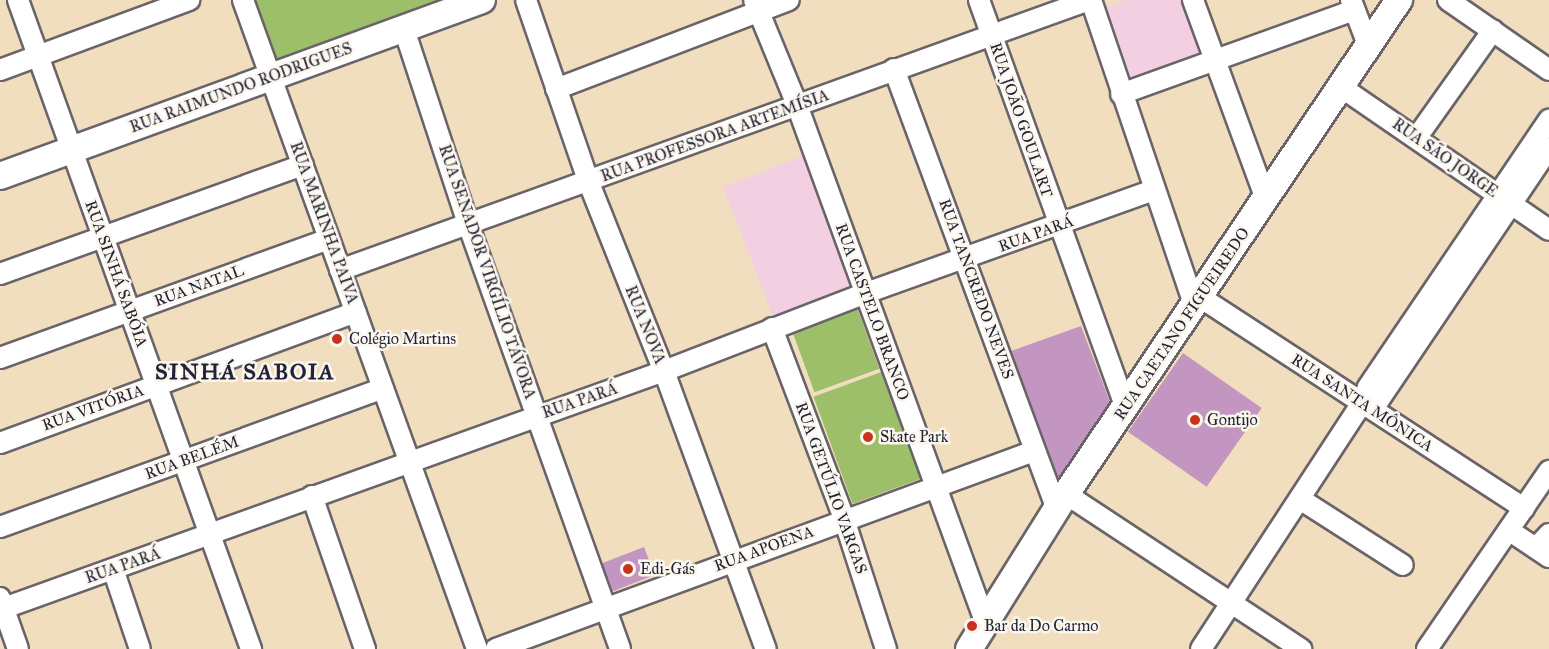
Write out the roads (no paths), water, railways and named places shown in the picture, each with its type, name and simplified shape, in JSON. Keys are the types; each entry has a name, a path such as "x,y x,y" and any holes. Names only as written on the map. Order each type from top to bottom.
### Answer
{"main road":[{"name":"RUA RAIMUNDO RODRIGUES","path":"0,176 271,75 482,0"},
{"name":"RUA CAETANO FIGUEIREDO","path":"969,649 1061,502 1126,409 1399,0"}],"street":[{"name":"RUA SINHÁ SABÓIA","path":"18,0 251,649"},
{"path":"0,70 189,0"},
{"name":"RUA MARINHA PAIVA","path":"243,0 477,649"},
{"name":"RUA NOVA","path":"526,0 589,183 664,371 766,649"},
{"path":"556,89 756,6 789,0"},
{"name":"RUA JOÃO GOULART","path":"979,0 1058,226 1126,409"},
{"path":"1090,0 1154,190 1197,300"},
{"name":"RUA PROFESSORA ARTEMÍSIA","path":"340,270 589,183 894,69 1090,0"},
{"path":"1193,0 1266,199"},
{"path":"1448,0 1549,70"},
{"path":"1121,94 1216,61 1353,5 1368,45"},
{"name":"RUA CASTELO BRANCO","path":"756,6 797,105 986,624"},
{"name":"RUA SENADOR VIRGÍLIO TÁVORA","path":"404,29 468,224 620,649"},
{"path":"1417,137 1493,30"},
{"name":"RUA TANCREDO NEVES","path":"894,69 966,259 1034,451 1061,502"},
{"name":"RUA SÃO JORGE","path":"1341,87 1417,137 1549,230"},
{"path":"1505,201 1549,120"},
{"path":"1201,649 1362,404 1368,387 1505,201 1549,148"},
{"path":"0,274 303,165"},
{"name":"RUA PARÁ","path":"2,603 113,569 210,535 312,496 664,371 866,293 1154,190"},
{"name":"RUA NATAL","path":"0,358 329,239"},
{"name":"RUA SANTA MÔNICA","path":"1197,300 1524,508"},
{"name":"RUA VITÓRIA","path":"0,443 356,312"},
{"name":"RUA GETÚLIO VARGAS","path":"772,328 844,519 886,649"},
{"name":"RUA BELÉM","path":"0,527 383,388"},
{"name":"RUA APOENA","path":"496,649 732,560 1034,451"},
{"path":"1427,649 1549,471"},
{"path":"312,496 365,649"},
{"path":"1300,499 1403,565"},
{"path":"1061,502 1232,603 1301,649"},
{"path":"1510,531 1545,546"},
{"path":"113,569 140,649"},
{"path":"2,603 18,649"}],"place":[{"name":"Colégio Martins","path":"337,339"},
{"name":"Gontijo","path":"1195,420"},
{"name":"Skate Park","path":"868,437"},
{"name":"Edi-Gás","path":"628,569"},
{"name":"Bar da Do Carmo","path":"972,626"}],"district":[{"name":"SINHÁ SABOIA","path":"245,372"}]}
